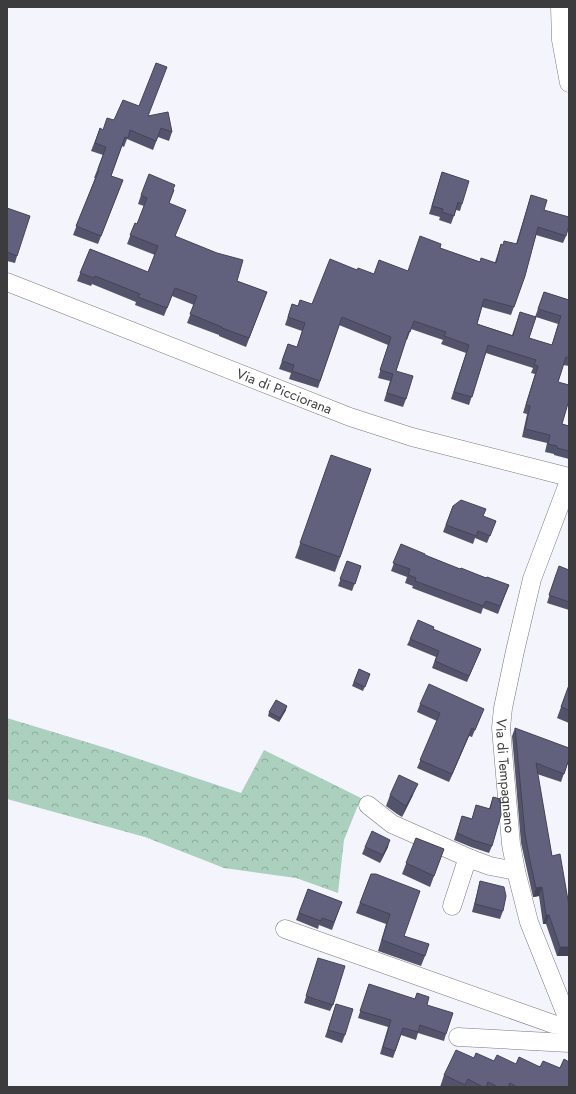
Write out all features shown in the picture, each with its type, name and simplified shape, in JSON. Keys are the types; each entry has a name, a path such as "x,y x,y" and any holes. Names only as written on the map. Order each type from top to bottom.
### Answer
{"street":[{"path":"560,7 561,40 569,83"},
{"name":"Via di Picciorana","path":"7,282 350,417 412,437 569,477"},
{"name":"Via di Tempagnano","path":"569,481 532,579 517,640 501,728 511,844 516,871 529,922 569,1022"},
{"path":"368,805 392,824 471,859 490,866 516,871"},
{"path":"452,906 465,866 471,859"},
{"path":"285,930 553,1024 569,1027"},
{"path":"458,1037 569,1044"}],"green space":[{"path":"7,718 106,748 241,793 264,750 361,798 344,840 338,893 296,878 224,868 145,837 7,799"}],"building":[{"path":"156,63 167,67 148,116 168,112 172,132 161,128 156,141 130,130 128,138 125,137 111,176 123,180 101,236 76,226 99,170 98,169 106,147 95,143 100,128 103,130 107,118 114,120 123,100 139,106"},
{"path":"442,172 469,181 462,204 458,202 454,216 442,212 443,209 432,206"},
{"path":"149,174 175,185 169,203 186,210 175,236 217,253 243,260 237,281 267,292 249,338 190,314 197,296 175,288 167,308 138,297 140,294 95,276 94,278 80,273 90,249 148,272 158,246 130,235 135,223 137,224 147,198 141,195"},
{"path":"531,195 547,200 544,210 569,217 569,225 566,236 538,227 525,276 514,307 484,299 477,324 513,336 520,312 536,317 529,338 552,345 561,316 538,309 544,292 569,300 569,358 566,357 558,382 569,385 569,400 562,424 569,426 569,451 548,444 550,435 525,429 530,406 526,405 538,366 534,365 536,360 488,345 472,397 454,392 469,345 444,336 446,332 414,321 410,332 409,331 396,371 413,376 406,399 387,393 393,374 380,370 391,337 342,317 320,381 292,371 294,365 282,361 288,344 297,347 305,323 288,317 292,304 298,306 300,300 312,304 330,259 357,270 358,268 374,274 379,260 408,271 420,236 441,244 440,248 480,262 481,258 496,263 501,244 503,245 504,241 517,244"},
{"path":"7,208 30,216 17,256 7,252"},
{"path":"331,455 371,469 340,557 300,543"},
{"path":"461,500 486,509 483,516 496,521 490,536 478,531 476,536 446,525 453,506"},
{"path":"401,544 460,569 461,568 509,585 500,606 486,601 483,606 415,581 416,578 408,575 410,569 393,563"},
{"path":"347,561 361,566 355,584 340,579"},
{"path":"559,566 569,570 569,602 549,595"},
{"path":"418,620 434,627 433,629 481,649 469,676 435,661 439,651 410,639"},
{"path":"359,669 370,674 365,687 354,682"},
{"path":"429,684 484,709 475,730 472,728 452,774 420,760 440,713 420,704"},
{"path":"569,685 569,710 561,707"},
{"path":"276,700 287,706 280,718 269,712"},
{"path":"515,728 569,748 569,759 564,774 536,763 552,856 560,854 569,906 569,947 560,947 549,915 546,915 542,887 536,888 525,834"},
{"path":"399,775 418,784 406,806 390,795"},
{"path":"493,797 500,799 501,815 492,846 457,833 462,816 472,819 476,805 490,809"},
{"path":"372,831 390,840 383,855 365,847"},
{"path":"416,838 444,849 434,876 406,863"},
{"path":"371,874 376,874 420,891 404,936 429,944 425,956 382,940 390,914 360,903"},
{"path":"480,881 504,887 506,896 503,911 475,904"},
{"path":"308,889 342,902 334,922 322,918 321,921 299,913"},
{"path":"318,958 345,966 333,1005 306,996"},
{"path":"369,984 415,999 417,993 429,997 427,1005 453,1013 446,1034 420,1025 418,1032 403,1028 395,1051 383,1047 391,1020 360,1011"},
{"path":"336,1004 353,1009 345,1035 328,1030"},
{"path":"456,1050 474,1058 476,1053 494,1061 497,1055 516,1064 519,1057 540,1067 543,1061 560,1068 564,1059 569,1062 569,1087 517,1087 510,1083 508,1087 498,1087 488,1082 486,1087 483,1087 468,1079 465,1085 444,1075"}]}
